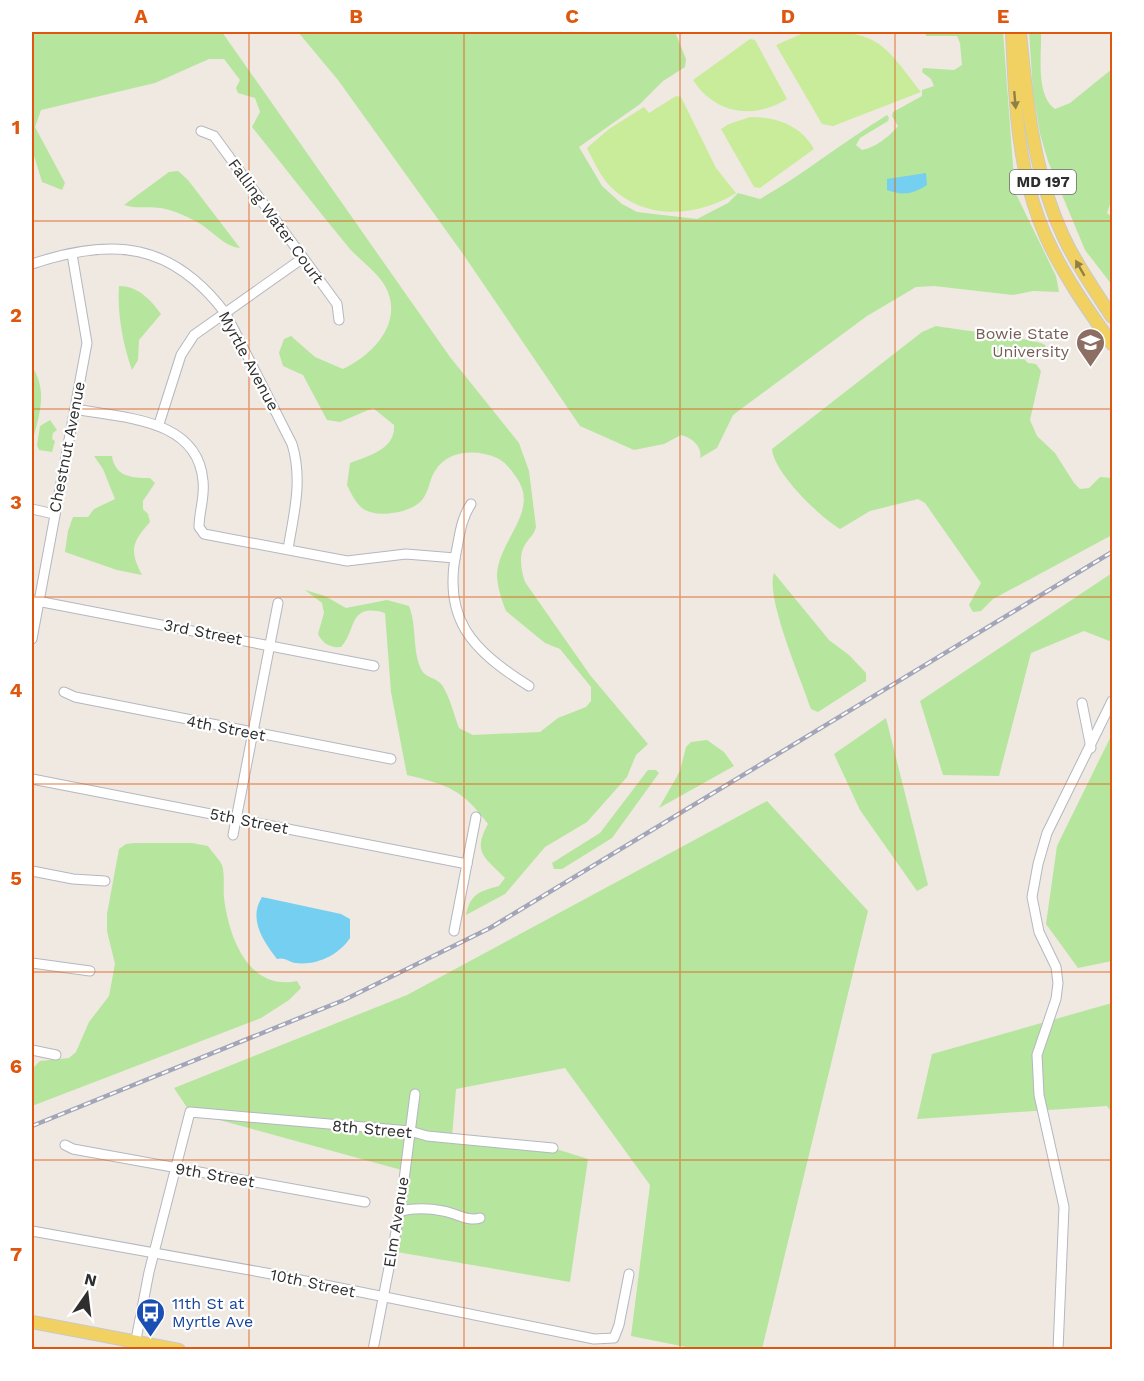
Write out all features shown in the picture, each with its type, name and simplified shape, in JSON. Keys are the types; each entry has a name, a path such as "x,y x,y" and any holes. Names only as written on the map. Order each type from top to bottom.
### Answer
{"main road":[{"name":"MD 197","path":"1012,32 1017,126 1034,202 1059,263 1113,344"},
{"name":"MD 197","path":"1020,32 1026,103 1034,147 1047,195 1081,270 1113,317"},
{"path":"32,1322 134,1345 178,1350"}],"street":[{"name":"Falling Water Court","path":"201,131 214,136 337,304 339,320"},
{"name":"Myrtle Avenue","path":"32,264 72,254 115,249 156,256 172,263 201,282 226,314 283,424 297,461 298,493 288,549"},
{"name":"Chestnut Avenue","path":"32,639 35,601 87,344 72,254"},
{"path":"159,424 186,347 207,325 226,314 303,258"},
{"path":"75,409 159,424 177,434 194,454 201,467 204,490 196,533 347,561 406,554 455,558"},
{"path":"471,504 464,514 455,558 453,594 463,628 481,652 530,686"},
{"path":"32,509 54,514"},
{"name":"3rd Street","path":"35,601 374,666"},
{"path":"233,835 278,603"},
{"name":"4th Street","path":"63,692 75,698 391,759"},
{"path":"1058,1350 1064,1207 1039,1095 1037,1055 1056,999 1058,983 1056,967 1039,933 1032,897 1047,833 1113,701"},
{"path":"1082,703 1091,748"},
{"name":"5th Street","path":"32,779 466,864"},
{"path":"454,932 476,817"},
{"path":"32,871 73,879 105,881"},
{"path":"32,963 90,971"},
{"path":"32,1050 56,1055"},
{"name":"Elm Avenue","path":"373,1350 400,1211 415,1094"},
{"name":"8th Street","path":"176,1168 190,1112 410,1131 427,1136 553,1148"},
{"name":"9th Street","path":"65,1145 73,1149 365,1202"},
{"path":"134,1345 176,1168"},
{"path":"400,1211 425,1209 446,1211 474,1220 480,1218"},
{"name":"10th Street","path":"32,1231 266,1273 383,1299 594,1339 614,1338 619,1325 629,1274"}],"green space":[{"path":"32,32 222,32 450,357 519,443 529,471 536,527 523,547 521,557 525,582 590,675 648,744 636,755 627,777 587,822 545,847 505,894 466,915 470,902 477,894 499,886 505,878 483,854 481,842 488,824 479,812 453,790 407,775 391,692 385,613 365,611 359,614 341,647 333,647 325,643 318,634 324,613 322,603 305,590 325,596 346,608 387,600 409,606 416,654 421,669 442,685 450,700 459,728 473,735 540,732 558,718 586,707 591,701 591,687 560,649 545,643 506,611 503,603 497,579 499,562 521,514 524,502 516,477 505,464 489,455 463,453 441,464 433,475 424,497 417,505 402,511 384,514 362,508 347,485 350,463 386,446 391,440 394,425 373,408 340,422 327,420 303,375 283,366 279,353 284,339 291,336 315,357 343,369 354,363 375,346 383,336 388,324 391,312 390,299 382,281 350,249 252,127 260,112 255,98 238,93 236,88 240,80 224,59 209,59 155,83 41,110 35,127 65,183 62,190 42,182 32,149"},
{"path":"298,32 675,32 686,59 685,67 663,81 640,104 579,147 602,186 622,204 637,212 697,219 728,203 738,193 760,199 887,115 888,121 860,138 856,145 862,150 867,149 887,137 898,126 892,116 893,112 922,96 922,90 934,86 931,79 922,72 923,68 954,70 962,65 957,36 926,36 925,32 1003,32 1015,192 1056,276 1059,292 1033,291 1013,295 934,286 916,287 867,316 733,415 717,448 700,458 700,450 695,443 681,435 664,444 634,450 580,426 463,254 338,80"},
{"path":"806,32 848,33 874,41 895,59 921,92 833,126 822,124 776,45"},
{"path":"1029,32 1041,32 1042,84 1049,103 1055,109 1070,103 1112,69 1112,198 1107,213 1112,217 1112,285 1085,250 1048,161 1040,134 1033,92"},
{"path":"750,39 755,40 787,99 761,110 736,110 712,100 693,80"},
{"path":"676,96 681,97 716,168 736,193 704,207 687,211 653,210 637,205 608,184 587,148 609,129 644,107 649,113"},
{"path":"750,117 778,121 795,128 814,149 760,188 754,187 721,129"},
{"path":"178,171 188,180 240,248 228,244 202,225 175,212 161,208 124,205 169,172"},
{"path":"119,286 132,288 143,294 161,314 139,340 138,360 132,370 121,329"},
{"path":"936,326 1012,337 1045,345 1049,353 1026,349 1022,357 1028,363 1036,364 1041,371 1030,420 1037,436 1055,453 1080,489 1089,488 1100,477 1112,478 1112,535 993,599 981,611 973,612 969,605 981,583 925,503 918,499 870,511 840,529 799,494 781,470 772,449 922,332"},
{"path":"33,368 40,386 41,405 32,443"},
{"path":"50,420 57,430 53,433 52,439 55,441 52,452 39,450 37,445 40,426"},
{"path":"94,456 112,456 117,468 125,475 150,478 155,483 143,501 143,509 148,514 150,522 139,535 134,547 135,559 142,575 117,570 65,552 73,517 88,517 94,509 115,499 103,469"},
{"path":"774,573 829,640 849,655 866,673 866,681 818,712 811,709 779,619 773,585"},
{"path":"1112,573 1112,642 1084,631 1031,653 999,776 943,775 920,701"},
{"path":"886,718 928,885 917,891 860,810 834,754"},
{"path":"1112,734 1112,961 1078,968 1046,924 1057,846"},
{"path":"707,740 724,752 734,766 659,808 680,771 686,747 691,742"},
{"path":"648,770 656,770 659,773 612,838 562,869 554,869 552,863 600,833"},
{"path":"767,801 868,911 762,1349 696,1349 631,1336 650,1185 565,1068 456,1089 452,1137 553,1148 588,1159 570,1282 397,1252 409,1172 190,1112 174,1088 407,995"},
{"path":"192,843 208,846 222,865 227,913 236,944 244,958 266,978 280,982 297,981 301,988 289,1000 261,1018 32,1106 32,1069 40,1061 69,1058 76,1052 89,1022 109,996 115,964 107,931 107,914 119,849 126,844"},
{"path":"1112,1003 1112,1113 1107,1106 917,1119 932,1054"}],"water":[{"path":"926,173 927,185 917,190 898,193 887,190 887,179"},
{"path":"262,897 341,914 350,919 350,938 340,950 319,961 295,963 277,959 262,937 257,922 256,913"}],"railway":[{"path":"32,1126 344,1000 490,928 1112,552"}],"place":[{"name":"Bowie State University","path":"1090,368"},
{"name":"11th St at Myrtle Ave","path":"151,1338"}]}
